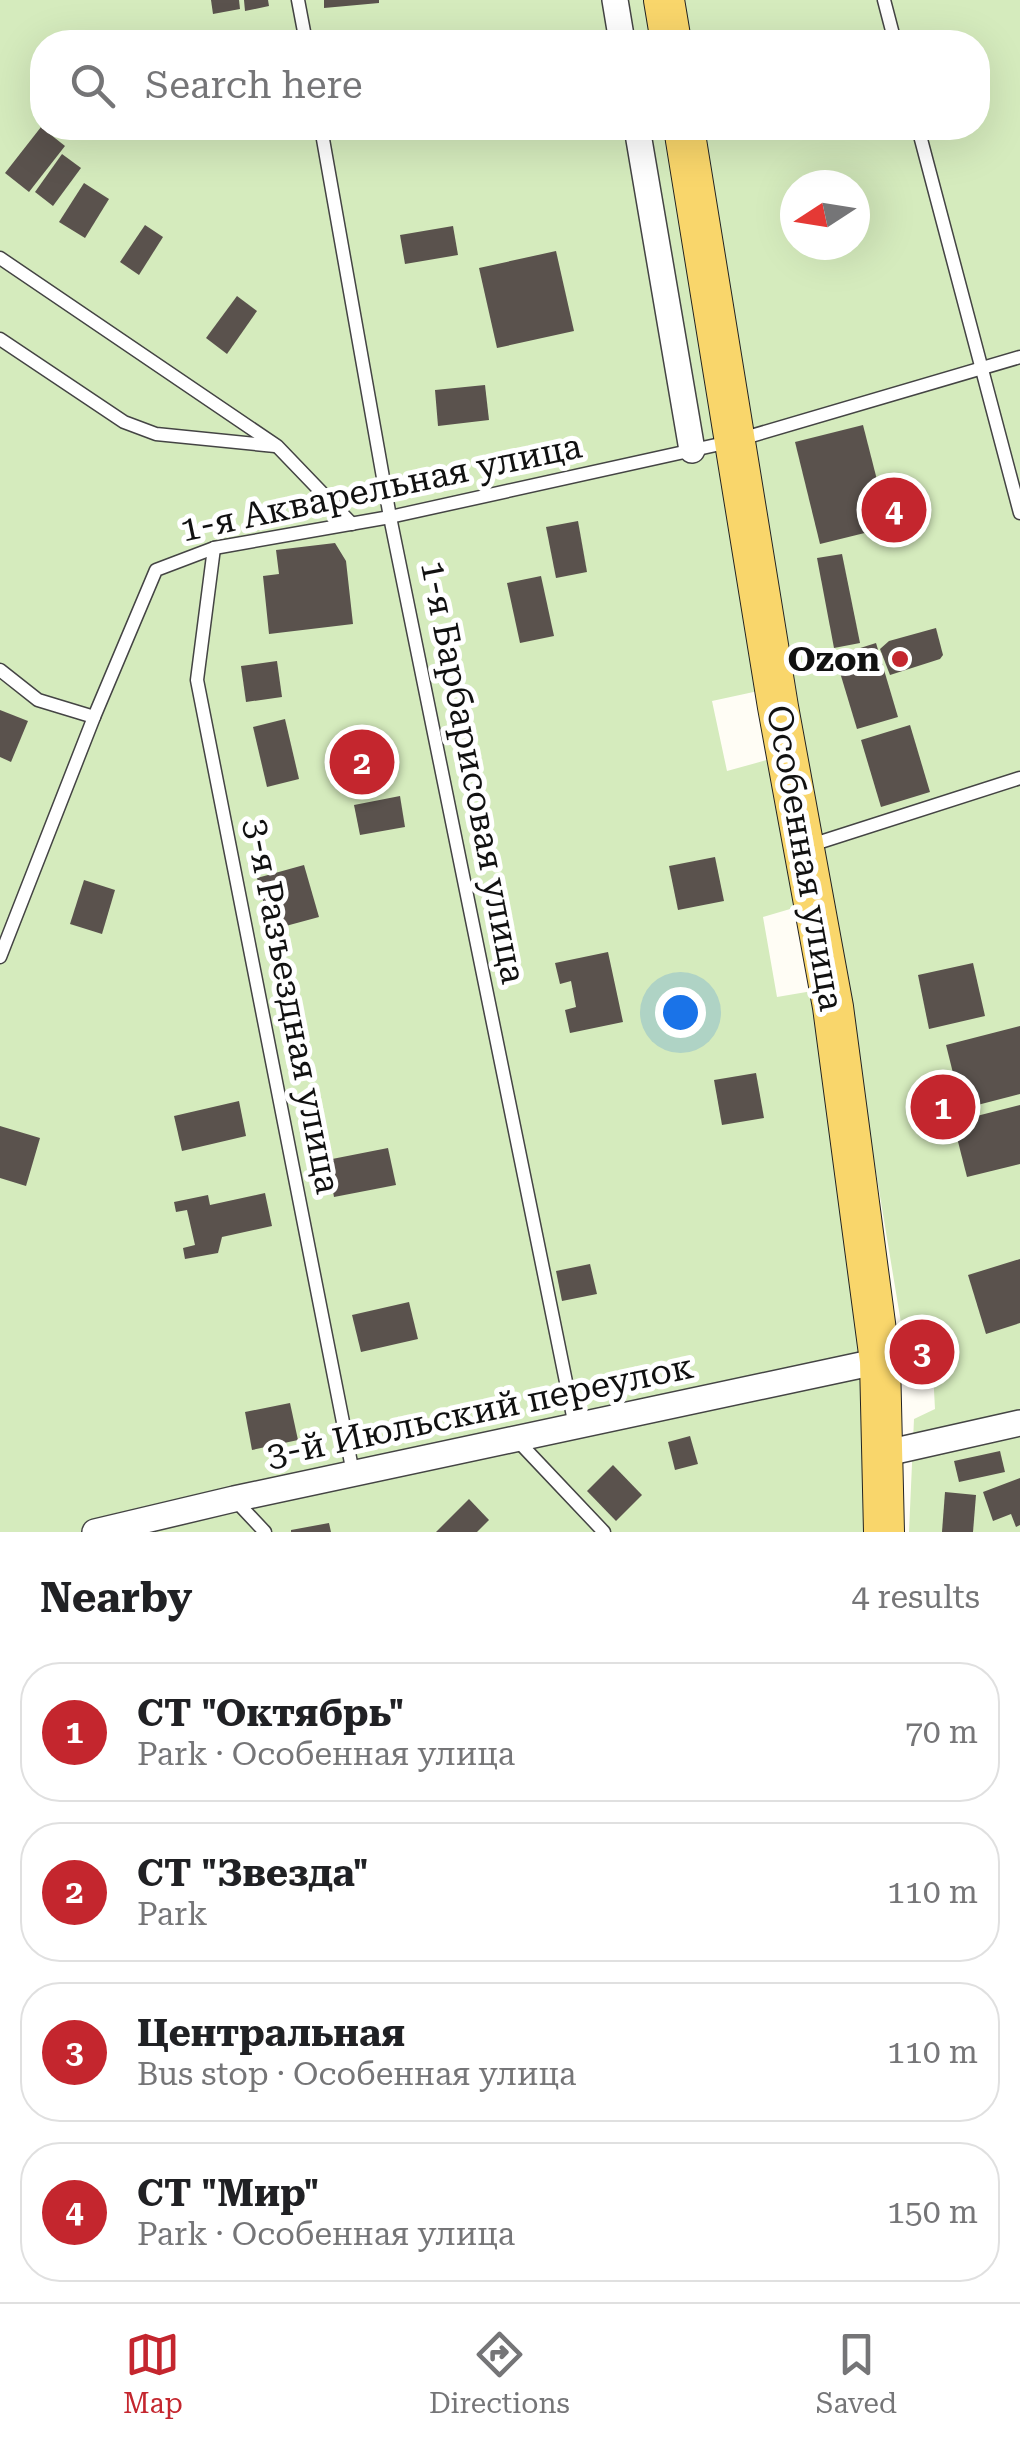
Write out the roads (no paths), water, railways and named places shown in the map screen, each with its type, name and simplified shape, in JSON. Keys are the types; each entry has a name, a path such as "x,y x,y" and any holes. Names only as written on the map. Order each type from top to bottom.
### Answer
{"main road":[{"path":"664,0 669,30"},
{"name":"Особенная улица","path":"686,140 832,1007 880,1361 884,1532"}],"street":[{"path":"615,0 620,30"},
{"path":"639,140 692,450"},
{"name":"3-й Июльский переулок","path":"94,1532 234,1498 880,1361"},
{"path":"882,1454 1020,1423"}],"lane":[{"path":"298,0 304,30"},
{"path":"884,0 892,30"},
{"name":"1-я Барбарисовая улица","path":"323,140 390,517 574,1426"},
{"path":"921,140 1020,514"},
{"path":"0,258 278,446 352,524"},
{"path":"0,339 124,422 156,434 278,446"},
{"name":"1-я Акварельная улица","path":"1,951 156,570 214,548 390,517 734,441 1020,357"},
{"name":"3-я Разъездная улица","path":"214,548 197,680 353,1473"},
{"path":"0,670 38,700 94,717"},
{"path":"804,848 1020,778"},
{"path":"515,1439 604,1532"},
{"path":"234,1498 265,1532"}],"place":[{"name":"СТ \"Мир\"","path":"894,510"},
{"name":"Ozon","path":"900,659"},
{"name":"СТ \"Звезда\"","path":"362,762"},
{"name":"СТ \"Октябрь\"","path":"943,1107"},
{"name":"Центральная","path":"922,1352"}]}
